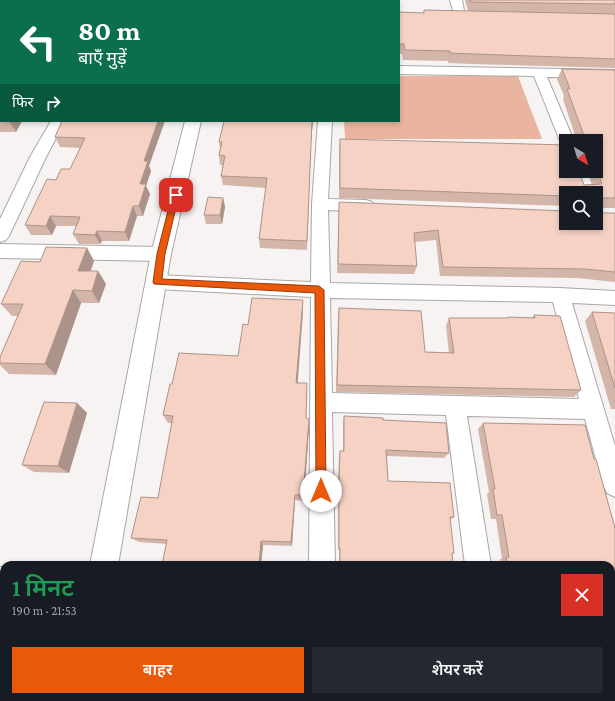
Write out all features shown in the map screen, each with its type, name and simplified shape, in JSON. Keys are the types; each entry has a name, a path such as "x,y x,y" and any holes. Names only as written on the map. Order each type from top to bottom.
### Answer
{"street":[{"path":"444,15 463,16 456,0"},
{"path":"400,70 615,74"},
{"path":"539,72 560,134"},
{"path":"0,236 38,157 57,122"},
{"path":"105,561 161,254 194,122"},
{"path":"322,561 319,290 320,204 332,142 325,122"},
{"path":"320,204 383,206"},
{"path":"0,251 161,254"},
{"path":"157,282 319,290 560,295 615,298"},
{"path":"560,295 615,485"},
{"path":"320,402 594,409"},
{"path":"455,405 477,561"}],"shaded area":[{"path":"400,76 518,76 542,139 345,139 344,122 400,122"}],"building":[{"path":"470,0 615,0 615,4 470,2"},
{"path":"424,10 615,14 615,59 405,50 404,44 400,44 400,12 424,13"},
{"path":"562,69 615,70 615,198 603,198 603,186 559,186 559,196 340,188 340,139 559,145 559,178 582,178 584,185 602,184 600,178 603,178 603,134 583,134 567,89 570,89"},
{"path":"62,122 158,122 144,161 148,161 140,184 146,184 139,206 133,206 125,232 97,231 95,235 73,234 80,217 50,216 46,226 25,225 47,179 56,180 61,169 70,169 85,138 55,137"},
{"path":"224,122 312,122 307,241 259,239 267,178 221,176 225,156 219,155 222,142 219,142"},
{"path":"208,197 223,198 220,215 204,215"},
{"path":"339,202 559,211 559,230 603,230 603,213 615,213 615,272 584,269 443,267 438,230 414,233 417,266 338,264"},
{"path":"46,247 87,248 78,271 98,271 92,291 73,290 45,364 0,363 0,357 23,304 1,304 21,261 40,262"},
{"path":"252,298 303,300 296,383 307,383 306,418 309,419 303,495 295,495 291,542 261,541 259,561 163,561 167,540 131,538 141,497 158,498 173,416 163,415 179,353 238,356 243,324 248,325"},
{"path":"339,308 421,311 425,352 454,353 449,318 535,318 534,315 560,316 581,390 337,385"},
{"path":"592,312 615,313 615,388"},
{"path":"44,402 77,403 58,466 22,465"},
{"path":"344,416 383,418 383,420 446,423 449,453 386,450 388,481 450,483 454,517 450,517 454,553 452,553 453,561 340,561 340,451 344,451"},
{"path":"483,423 585,425 615,528 615,561 507,561 506,557 509,557 502,515 497,515 493,489 495,489"}],"route":[{"path":"176,195 161,254 157,282 319,290 321,491"}]}
